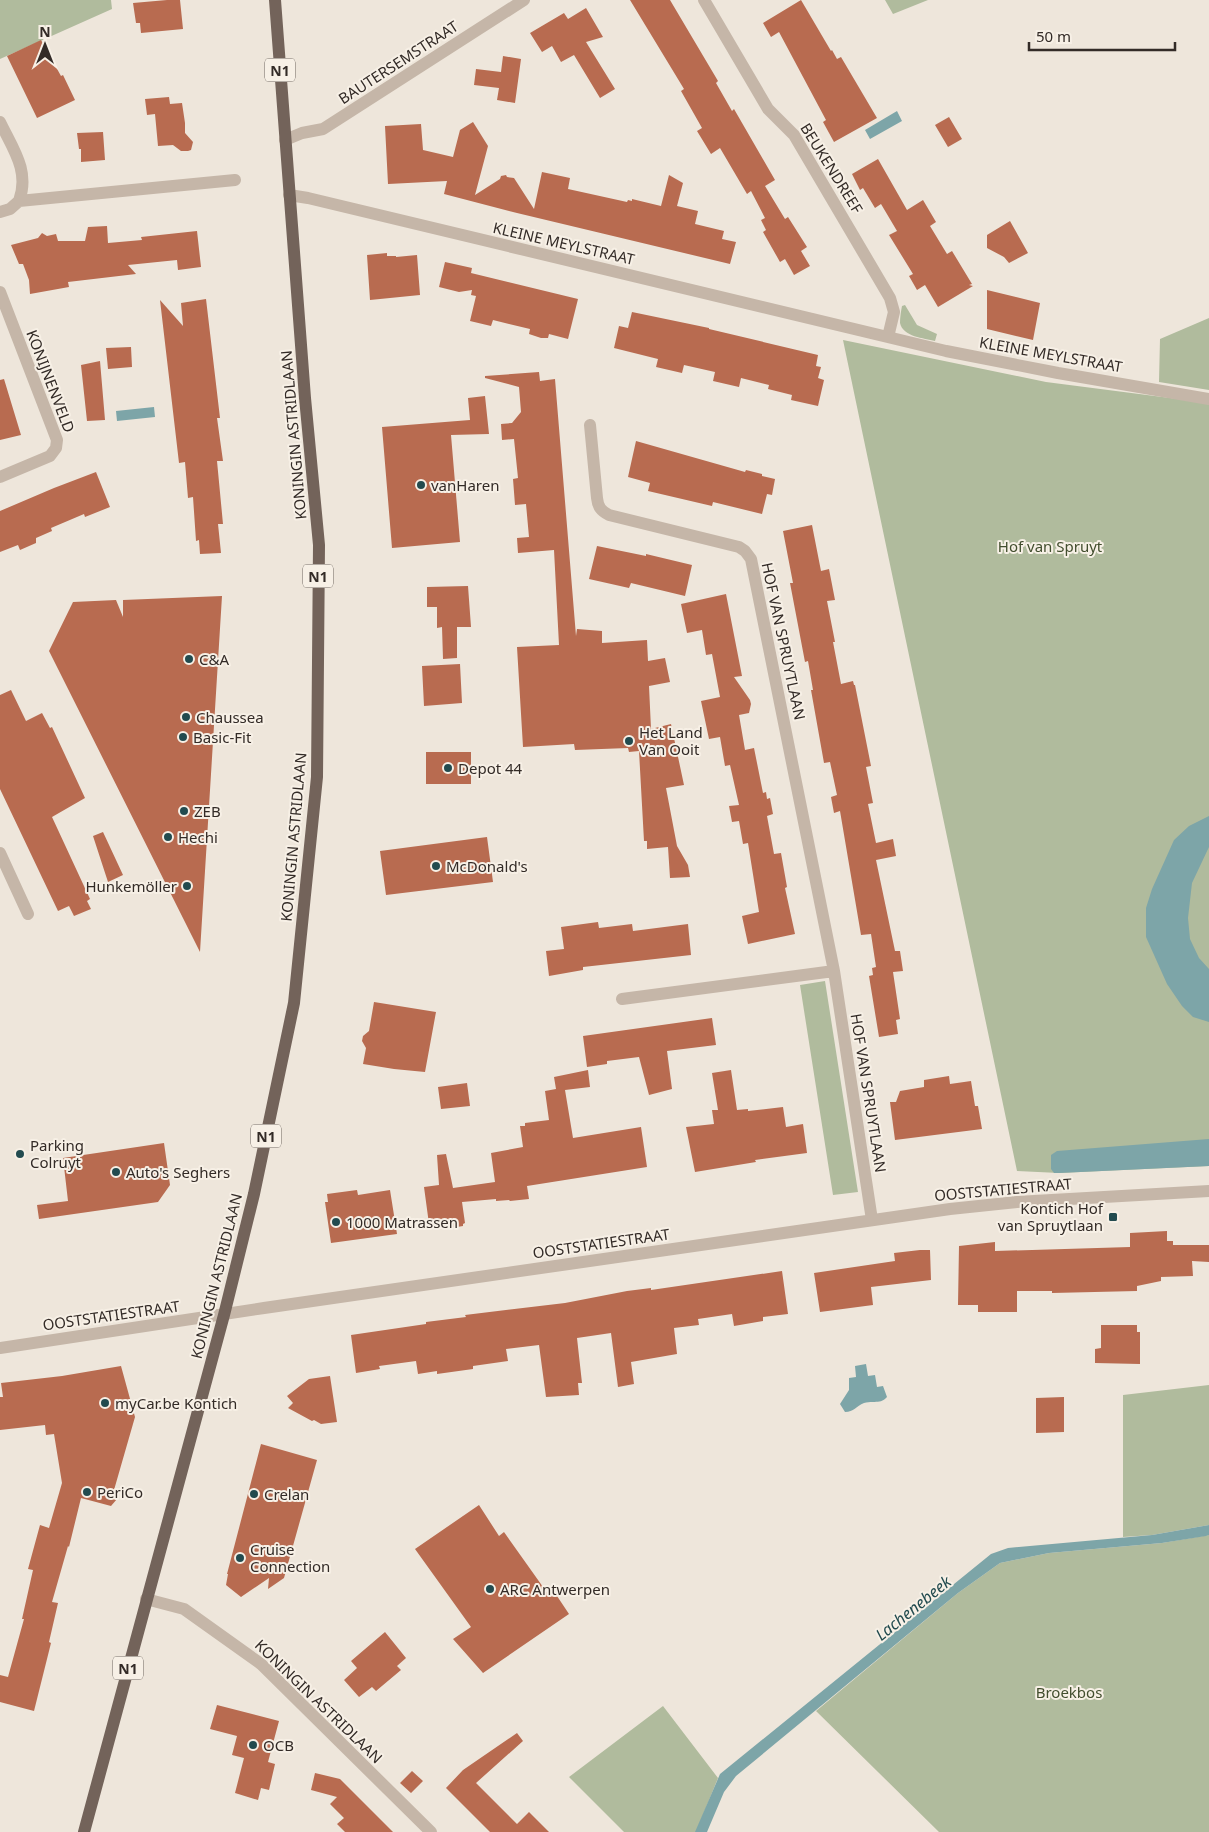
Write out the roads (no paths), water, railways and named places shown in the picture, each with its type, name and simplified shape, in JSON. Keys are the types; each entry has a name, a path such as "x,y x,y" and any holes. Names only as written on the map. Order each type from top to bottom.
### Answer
{"main road":[{"name":"KONINGIN ASTRIDLAAN","path":"84,1832 224,1315 254,1194 294,1003 317,777 319,545 274,0"}],"street":[{"name":"BAUTERSEMSTRAAT","path":"285,140 302,133 323,129 524,0"},
{"name":"BEUKENDREEF","path":"704,0 768,109 794,135 890,298 894,312 888,337"},
{"path":"0,122 19,161 24,188 19,201 10,209 0,212"},
{"path":"19,201 235,180"},
{"name":"KLEINE MEYLSTRAAT","path":"289,195 946,351 1058,374 1209,399"},
{"name":"KONIJNENVELD","path":"0,292 58,440 56,448 50,456 0,477"},
{"name":"HOF VAN SPRUYTLAAN","path":"590,425 597,498 600,509 609,515 739,547 751,559 834,970 872,1220"},
{"path":"0,853 28,914"},
{"path":"622,999 834,970"},
{"name":"OOSTSTATIESTRAAT","path":"0,1348 872,1220 1017,1202 1209,1191"},
{"name":"KONINGIN ASTRIDLAAN","path":"146,1599 184,1609 261,1664 431,1832"}],"water":[{"path":"897,111 902,121 870,139 865,130"},
{"path":"154,407 155,417 117,421 116,411"},
{"path":"1209,816 1209,847 1192,883 1188,918 1190,939 1199,958 1209,969 1209,1022 1193,1017 1182,1006 1167,984 1146,937 1146,908 1152,889 1174,840 1189,826"},
{"path":"1209,1139 1209,1166 1059,1173 1054,1173 1051,1169 1051,1155 1057,1151"},
{"path":"866,1364 868,1376 875,1375 877,1387 883,1386 887,1397 879,1402 864,1403 851,1411 845,1412 840,1404 849,1390 849,1378 856,1377 855,1366"},
{"path":"1209,1525 1209,1535 1206,1536 1162,1543 1049,1553 1000,1563 958,1593 736,1776 724,1792 707,1832 695,1832 720,1774 991,1554 1008,1548 1152,1535"}],"place":[{"name":"vanHaren","path":"421,485"},
{"name":"C&A","path":"189,659"},
{"name":"Chaussea","path":"186,717"},
{"name":"Basic-Fit","path":"183,737"},
{"name":"Het Land Van Ooit","path":"629,741"},
{"name":"Depot 44","path":"448,768"},
{"name":"ZEB","path":"184,811"},
{"name":"Hechi","path":"168,837"},
{"name":"McDonald's","path":"436,866"},
{"name":"Hunkemöller","path":"187,886"},
{"name":"Parking Colruyt","path":"20,1154"},
{"name":"Auto's Seghers","path":"116,1172"},
{"name":"Kontich Hof van Spruytlaan","path":"1113,1217"},
{"name":"1000 Matrassen","path":"336,1222"},
{"name":"myCar.be Kontich","path":"105,1403"},
{"name":"PeriCo","path":"87,1492"},
{"name":"Crelan","path":"254,1494"},
{"name":"Cruise Connection","path":"240,1558"},
{"name":"ARC Antwerpen","path":"490,1589"},
{"name":"OCB","path":"253,1745"}],"park label":[{"name":"Hof van Spruyt","path":"1050,546"},
{"name":"Broekbos","path":"1069,1692"}],"water label":[{"name":"Lachenebeek","path":"913,1608"}]}
